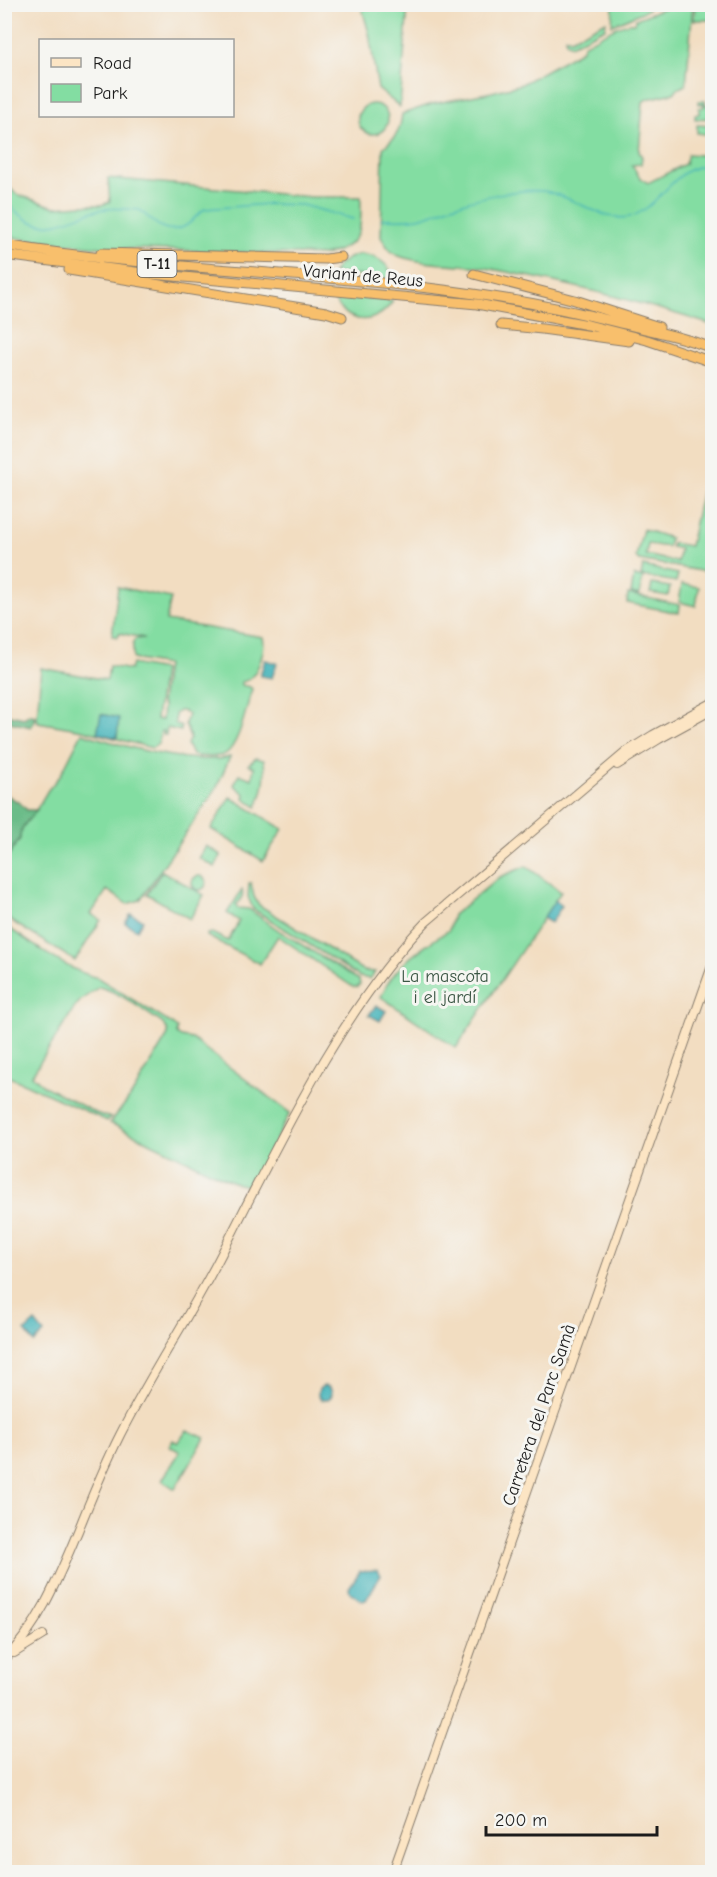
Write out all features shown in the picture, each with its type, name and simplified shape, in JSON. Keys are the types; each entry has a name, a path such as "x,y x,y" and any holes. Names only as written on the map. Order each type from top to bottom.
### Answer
{"highway":[{"path":"5,250 326,259 341,256"},
{"path":"5,250 29,263 326,312 342,317"},
{"name":"Variant de Reus","path":"5,250 342,280 385,289 477,294 591,315 709,347"},
{"name":"Variant de Reus","path":"5,250 151,274 341,291 385,289"},
{"path":"474,274 575,300 688,335 709,347"},
{"name":"Variant de Reus","path":"418,292 588,325 647,340 712,362"},
{"path":"501,326 615,338 712,362"}],"main road":[{"path":"6,1658 34,1636 48,1598 117,1440 224,1250 301,1102 371,988 400,950 426,922 572,797 626,752 712,703"},
{"path":"653,735 660,735 705,710 712,709"},
{"path":"572,797 622,761 712,709"},
{"name":"Carretera del Parc Samà","path":"393,1872 712,966"},
{"path":"6,1658 34,1636"}],"green space":[{"path":"613,4 651,5 647,10 612,25"},
{"path":"674,4 693,5 686,85 674,93 643,102 639,152 642,157 641,164 632,165 640,178 648,183 685,164 688,154 712,156 712,325 572,286 475,266 410,259 396,255 389,249 381,237 383,148 397,133 402,114 432,104 522,84 582,50 583,45 609,31 624,24 635,23 636,19"},
{"path":"361,5 408,5 400,107 378,89 369,33"},
{"path":"695,5 712,5 712,20 694,20"},
{"path":"606,21 605,28 571,45 566,42 566,37 571,39"},
{"path":"698,101 705,101 706,105 712,105 712,118 695,119 695,115 699,114 699,108 704,107 704,104 698,104"},
{"path":"373,104 384,108 388,119 384,130 373,134 362,130 358,119 362,108"},
{"path":"697,125 712,126 712,135 697,133"},
{"path":"4,173 8,186 16,194 55,207 101,205 110,202 108,178 312,197 361,197 360,226 356,238 351,243 324,255 106,248 16,238 5,236"},
{"path":"360,254 382,261 395,279 333,273 344,261"},
{"path":"332,295 393,301 378,316 361,319 344,312"},
{"path":"712,445 712,573 639,560 636,557 643,529 670,538 668,547 648,544 646,555 677,562 680,549 671,547 672,543 690,546"},
{"path":"643,566 678,574 676,582 641,576"},
{"path":"634,576 643,578 639,595 631,593"},
{"path":"652,584 670,587 668,596 650,593"},
{"path":"682,584 699,587 696,606 679,602"},
{"path":"118,587 171,598 166,621 263,637 262,657 256,671 247,680 241,682 241,685 252,689 242,725 230,750 225,754 208,757 192,755 187,744 190,738 185,724 188,714 183,711 175,714 175,723 181,727 181,731 167,728 166,735 163,735 164,731 161,731 158,744 152,748 83,730 38,722 41,668 107,680 109,666 130,670 132,664 163,670 156,719 162,720 163,705 161,704 166,665 133,659 133,642 135,639 144,638 119,633 118,637 112,636"},
{"path":"628,594 680,605 679,613 627,603"},
{"path":"5,714 24,718 29,714 35,716 34,722 31,727 5,721"},
{"path":"82,733 116,744 176,757 214,759 230,757 216,789 140,900 127,904 107,890 91,914 101,920 75,961 5,917 4,861 20,839 28,817 35,812 48,790 60,776"},
{"path":"256,758 264,760 265,773 257,807 244,799 245,794 234,785 239,774 252,779 254,767 248,765"},
{"path":"5,794 27,810 37,810 24,826 20,838 5,861"},
{"path":"230,797 283,829 263,861 211,829"},
{"path":"206,846 221,855 215,867 199,858"},
{"name":"La mascota i el jardí","path":"526,866 561,892 456,1048 381,997 392,976 400,967 449,930 453,915 500,877"},
{"path":"162,871 204,895 190,919 147,894"},
{"path":"196,876 202,876 206,883 202,890 196,890 192,886 192,880"},
{"path":"249,883 251,883 254,897 259,905 364,971 375,972 370,979 360,977 253,909 248,897"},
{"path":"242,890 242,897 236,905 237,908 249,909 281,932 359,980 360,984 353,987 278,936 260,964 207,936 212,933 228,941 239,921 227,913"},
{"path":"4,925 61,962 98,978 172,1024 177,1028 177,1034 192,1039 290,1113 251,1186 224,1178 110,1123 131,1096 168,1035 162,1023 116,993 99,987 81,1000 32,1075 44,1086 96,1113 111,1118 107,1121 5,1075"},
{"path":"187,1430 205,1438 175,1489 162,1480 180,1452 170,1446 173,1440 178,1443"}],"water":[{"path":"265,660 277,663 272,678 260,676"},
{"path":"101,714 119,718 117,738 97,733"},
{"path":"555,900 562,906 551,923 543,918"},
{"path":"131,914 143,920 137,930 125,923"},
{"path":"376,1005 386,1011 380,1021 369,1015"},
{"path":"35,1322 44,1333 34,1343 25,1331"},
{"path":"325,1386 330,1388 332,1393 330,1398 325,1400 320,1398 318,1393 320,1388"},
{"path":"378,1570 381,1575 366,1600 362,1601 350,1592 349,1588 360,1571"}],"waterway":[{"path":"381,219 418,218 485,197 533,190 553,193 609,216 629,217 651,205 689,170 712,167"},
{"path":"4,201 26,219 42,224 57,223 94,211 123,209 140,210 161,227 173,230 187,225 205,209 267,204 302,205 353,219"}]}
